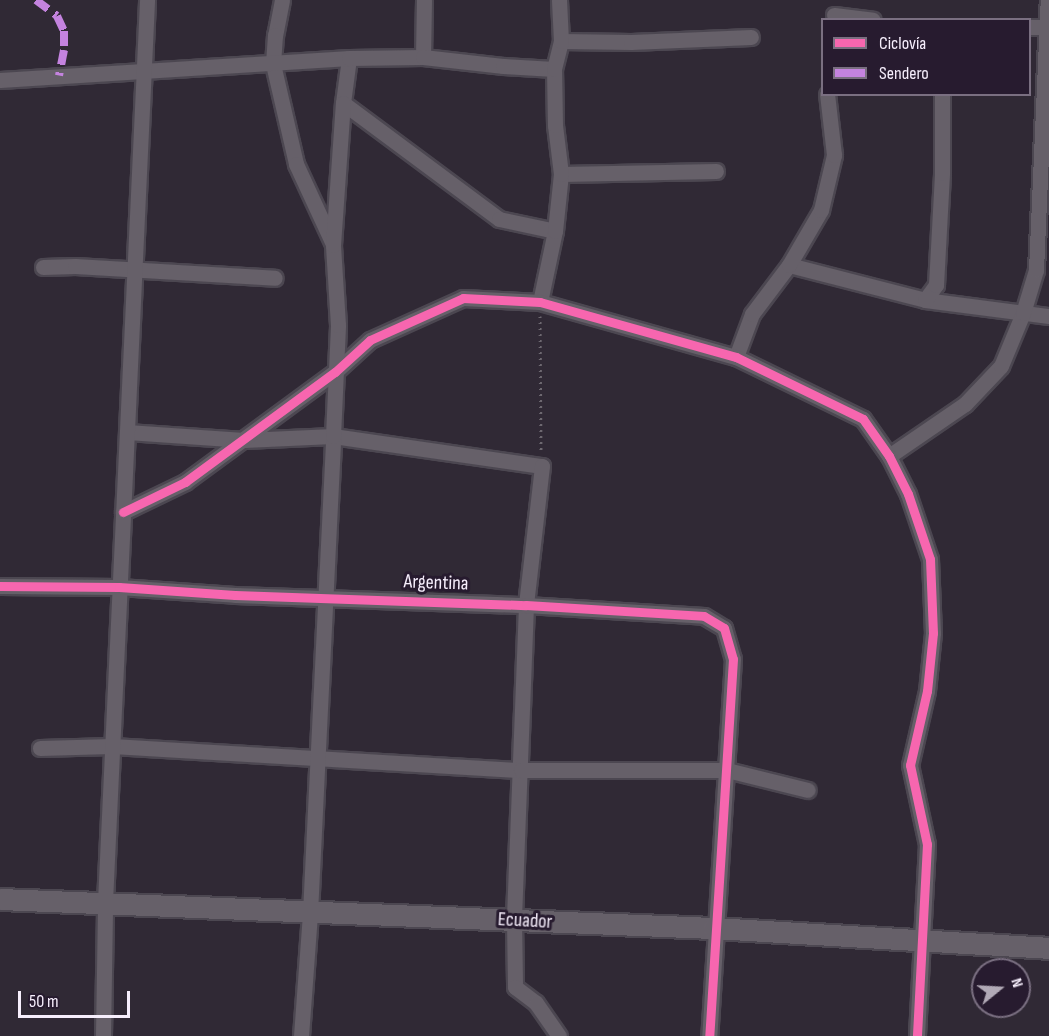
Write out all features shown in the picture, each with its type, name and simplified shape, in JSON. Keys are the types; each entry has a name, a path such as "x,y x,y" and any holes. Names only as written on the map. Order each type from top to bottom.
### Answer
{"street":[{"path":"104,1036 105,902 147,0"},
{"path":"282,0 275,35 273,64 296,164 333,245"},
{"path":"423,57 424,0"},
{"path":"540,302 555,231 561,174 555,125 554,69 561,41 559,0"},
{"path":"890,456 965,404 1001,366 1023,313 1036,270 1042,213 1048,0"},
{"path":"834,12 863,18"},
{"path":"1031,27 1048,27"},
{"path":"561,41 631,42 751,37"},
{"path":"0,80 349,58 423,57 554,69"},
{"path":"301,1036 310,913 338,325 333,245 343,103 349,58"},
{"path":"736,357 752,314 789,265 821,210 829,184 834,155 827,96"},
{"path":"925,300 936,285 942,173 942,96"},
{"path":"343,103 499,219 555,231"},
{"path":"561,174 716,171"},
{"path":"789,265 925,300 1049,316"},
{"path":"43,267 75,266 275,278"},
{"path":"123,512 185,482 335,372 370,340 463,297 540,302 736,357 863,419 890,456 908,494 930,559 933,633 927,691 910,765 927,844 917,1036"},
{"path":"127,432 244,440 333,436 542,466 526,605 514,920 515,987 536,1003 559,1036"},
{"name":"Argentina","path":"0,586 119,587 235,595 526,605 704,616 724,628 733,659 727,770 714,928 711,1032"},
{"path":"40,748 112,746 521,770 727,770 808,790"},
{"name":"Ecuador","path":"0,899 714,928 1049,948"}],"path":[{"path":"540,302 542,466"}],"marked path":[{"path":"36,0 57,16 64,31 64,50 59,76"}],"cycle path":[{"path":"123,512 185,482 335,372 370,340 463,298 540,302 736,357 863,419 889,456 908,494 930,559 933,633 927,691 910,765 927,844 917,1036"},
{"path":"0,586 119,587 235,595 526,605 704,616 724,628 733,659 709,1036"}]}
